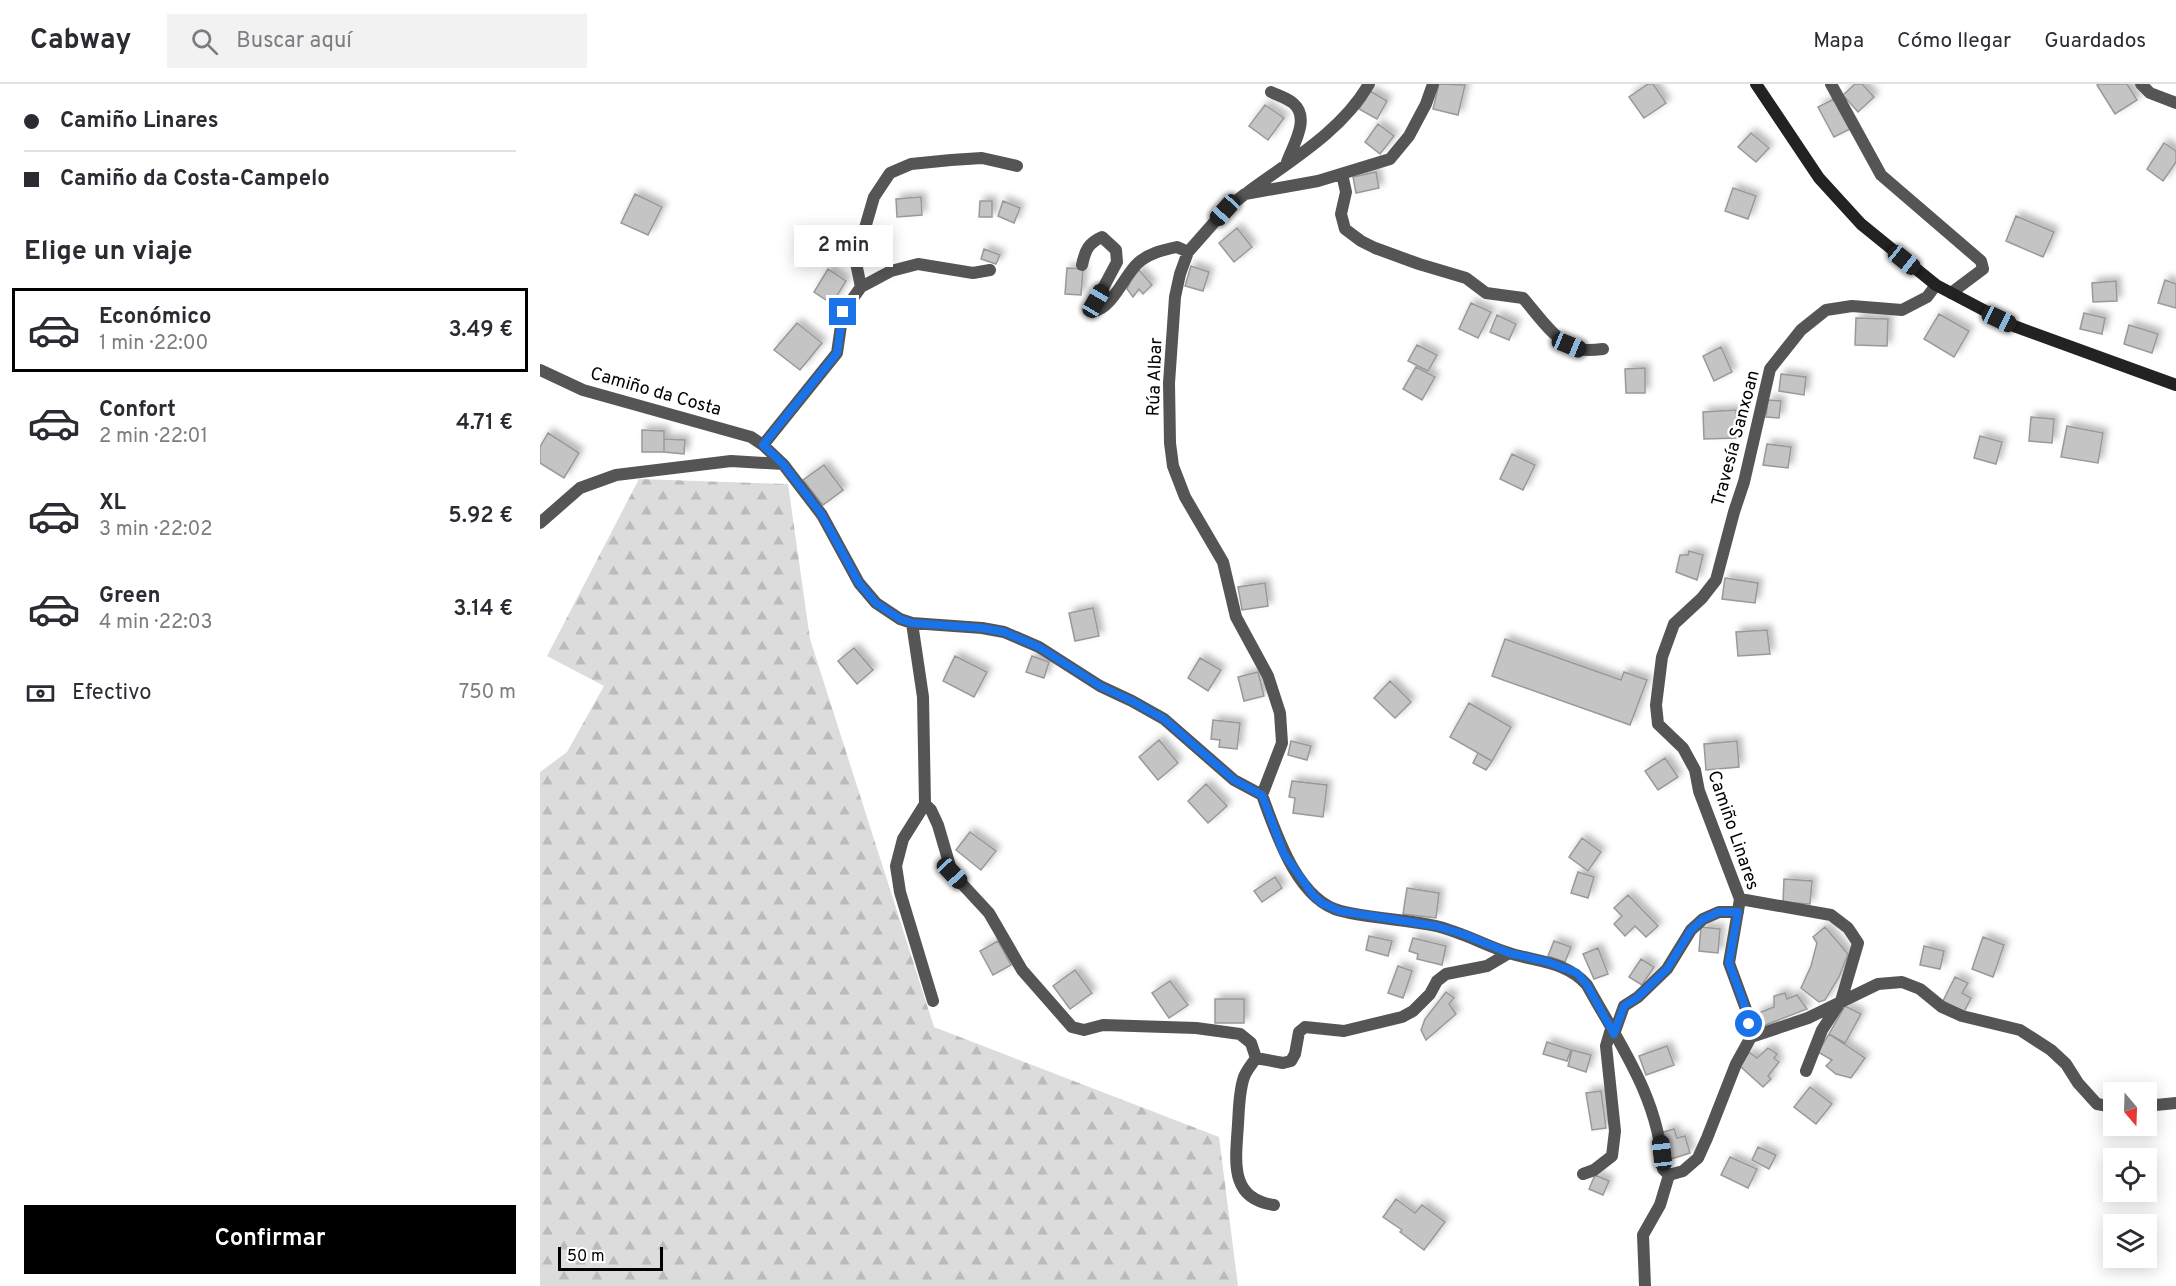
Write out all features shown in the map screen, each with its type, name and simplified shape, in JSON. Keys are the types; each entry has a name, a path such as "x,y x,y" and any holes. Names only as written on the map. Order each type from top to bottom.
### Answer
{"main road":[{"path":"1756,84 1819,178 1861,224 1936,285 2014,326 2176,385"}],"street":[{"path":"1245,194 1320,138 1358,103 1369,84"},
{"name":"Rúa Albar","path":"1262,795 1282,743 1280,712 1268,676 1236,617 1223,562 1185,497 1173,466 1170,443 1169,383 1175,297 1180,274 1188,252 1225,210 1245,194 1342,174 1390,159 1409,136 1426,104 1433,84"},
{"path":"1831,84 1881,175 1981,261 1983,269 1951,293"},
{"path":"2141,84 2150,93 2176,104"},
{"path":"1271,92 1293,103 1301,114 1301,125 1286,164"},
{"path":"861,287 856,263 874,197 890,173 912,164 982,158 1017,166"},
{"path":"1342,174 1346,192 1341,214 1345,229 1361,241 1419,264 1466,278 1486,293 1523,298 1569,345 1581,350 1603,349"},
{"path":"1082,265 1089,243 1095,240 1102,237 1116,250 1117,262 1093,307 1094,311 1099,310 1114,296 1138,263 1153,253 1177,247 1188,252"},
{"path":"763,445 837,353 843,312 861,287 891,271 918,264 973,273 990,270"},
{"name":"Travesía Sanxoan","path":"1674,624 1702,598 1716,580 1744,482 1770,369 1785,348 1801,330 1826,310 1852,306 1902,310 1927,297 1936,285"},
{"name":"Camiño da Costa","path":"540,370 583,390 750,437 763,445 783,464 822,515 859,583 876,603 900,619 912,623"},
{"path":"540,523 580,488 616,475 731,461 783,464"},
{"path":"933,1001 900,892 896,866 903,839 925,804 923,697 912,623 982,628 1004,632 1039,647 1100,686 1164,719 1234,780 1262,795 1284,854 1313,895 1322,903 1340,911 1436,926 1463,934 1509,953 1548,962 1577,973 1587,985 1644,1089 1659,1133 1662,1169 1669,1175"},
{"name":"Camiño Linares","path":"1674,624 1662,657 1656,705 1658,724 1683,748 1695,770 1699,791 1739,906 1729,963 1747,1012 1751,1037"},
{"path":"925,804 931,810 938,825 952,873 989,913 1022,970 1072,1027 1084,1030 1103,1025 1196,1028 1240,1034 1251,1043 1256,1058"},
{"path":"1583,1174 1594,1170 1612,1156 1615,1131 1606,1046 1624,1006 1638,997 1667,969 1691,930 1703,919 1739,906 1831,915 1848,928 1858,943 1841,1001 1822,1030 1806,1071"},
{"path":"1256,1058 1283,1063 1291,1061 1295,1054 1299,1032 1305,1028 1344,1031 1402,1017 1413,1011 1430,994 1437,981 1446,974 1487,966 1509,953"},
{"path":"1669,1175 1683,1171 1698,1158 1736,1064 1751,1037 1808,1018 1878,984 1902,982 1920,989 1942,1006 1962,1016 2020,1030 2051,1050 2066,1064 2078,1083 2097,1104 2103,1105"},
{"path":"1256,1058 1244,1077 1239,1109 1235,1170 1246,1192 1259,1203 1274,1205"},
{"path":"2157,1105 2176,1103"},
{"path":"1646,1286 1643,1235 1660,1205 1669,1175"}],"green space":[{"path":"639,479 788,484 810,639 934,1027 1219,1137 1238,1286 540,1286 540,772 567,752 604,686 547,656"}],"building":[{"path":"1439,84 1465,85 1458,115 1433,109"},
{"path":"1648,84 1653,84 1666,103 1644,118 1629,97"},
{"path":"1855,84 1862,84 1874,97 1858,112 1843,95"},
{"path":"2098,84 2127,84 2137,100 2115,114"},
{"path":"1370,91 1387,101 1377,119 1359,109"},
{"path":"1834,99 1850,129 1834,137 1818,107"},
{"path":"1265,105 1284,118 1268,140 1249,126"},
{"path":"1378,124 1394,136 1380,154 1365,142"},
{"path":"1751,133 1769,148 1756,162 1738,147"},
{"path":"2164,143 2176,151 2176,162 2163,181 2147,169"},
{"path":"1376,172 1379,188 1356,193 1353,177"},
{"path":"1733,188 1756,196 1748,219 1725,211"},
{"path":"635,194 662,207 648,235 621,223"},
{"path":"921,197 922,215 897,217 896,199"},
{"path":"980,201 992,201 992,217 979,217"},
{"path":"1003,201 1020,208 1014,223 998,216"},
{"path":"2016,216 2054,232 2043,257 2006,241"},
{"path":"1237,228 1252,247 1234,262 1219,243"},
{"path":"984,249 1000,255 996,264 981,259"},
{"path":"1191,266 1209,272 1203,291 1185,286"},
{"path":"1067,268 1083,269 1081,295 1065,294"},
{"path":"828,269 846,281 832,304 814,292"},
{"path":"1139,270 1152,285 1143,294 1139,289 1133,297 1127,289"},
{"path":"2165,280 2176,284 2176,308 2158,303"},
{"path":"2116,281 2117,301 2093,302 2092,283"},
{"path":"1471,303 1491,312 1478,338 1459,329"},
{"path":"2084,313 2105,318 2102,334 2080,329"},
{"path":"1939,314 1969,331 1954,357 1924,339"},
{"path":"1497,315 1516,324 1509,340 1490,332"},
{"path":"1856,318 1888,319 1887,346 1855,345"},
{"path":"797,323 822,343 800,370 774,350"},
{"path":"2129,325 2158,334 2152,353 2124,344"},
{"path":"1417,345 1437,355 1428,371 1408,361"},
{"path":"1721,347 1732,372 1714,381 1703,356"},
{"path":"1416,367 1435,377 1422,400 1403,389"},
{"path":"1645,368 1645,393 1626,393 1625,369"},
{"path":"1781,374 1806,377 1804,395 1779,391"},
{"path":"1768,400 1781,401 1779,418 1766,417"},
{"path":"1736,410 1737,438 1704,439 1703,412"},
{"path":"2031,417 2054,419 2052,443 2029,441"},
{"path":"2067,426 2103,433 2098,463 2061,457"},
{"path":"642,430 664,431 664,452 642,452"},
{"path":"548,433 579,453 564,478 540,463 540,447"},
{"path":"1980,436 2002,442 1996,464 1974,458"},
{"path":"664,439 685,440 684,454 664,452"},
{"path":"1767,444 1791,447 1788,468 1763,465"},
{"path":"1512,454 1535,465 1523,490 1500,479"},
{"path":"824,465 843,490 823,505 803,480"},
{"path":"1689,551 1703,555 1697,580 1676,572 1680,555 1688,555"},
{"path":"1725,578 1758,583 1755,603 1722,599"},
{"path":"1265,583 1268,606 1242,610 1238,587"},
{"path":"1093,608 1099,636 1075,641 1069,613"},
{"path":"1767,630 1770,654 1738,656 1736,632"},
{"path":"1505,639 1621,680 1624,672 1647,680 1630,725 1492,676"},
{"path":"854,648 873,670 857,684 838,661"},
{"path":"955,656 987,672 974,697 943,681"},
{"path":"1032,656 1049,662 1044,678 1026,672"},
{"path":"1200,658 1221,670 1208,691 1188,678"},
{"path":"1258,672 1264,696 1244,701 1238,677"},
{"path":"1390,681 1411,702 1395,718 1374,698"},
{"path":"1469,703 1511,727 1492,761 1450,737"},
{"path":"1213,720 1240,723 1237,749 1219,747 1220,740 1211,739"},
{"path":"1159,740 1178,763 1158,780 1139,757"},
{"path":"1291,741 1311,746 1307,760 1288,755"},
{"path":"1737,741 1739,767 1706,770 1704,744"},
{"path":"1478,753 1492,761 1486,770 1473,763"},
{"path":"1665,758 1678,777 1658,790 1645,771"},
{"path":"1292,781 1327,785 1323,817 1293,813 1295,798 1289,797"},
{"path":"1206,784 1227,806 1208,823 1188,801"},
{"path":"970,832 996,851 981,870 956,850"},
{"path":"1582,838 1601,852 1588,871 1569,857"},
{"path":"1578,872 1594,877 1588,898 1571,893"},
{"path":"1275,877 1282,888 1262,902 1254,891"},
{"path":"1784,879 1812,881 1810,904 1783,902"},
{"path":"1407,888 1439,893 1436,918 1403,914"},
{"path":"1628,895 1658,926 1646,937 1635,926 1625,936 1614,924 1622,916 1614,908"},
{"path":"1701,927 1720,929 1718,953 1699,951"},
{"path":"1825,927 1848,954 1839,977 1825,1000 1819,1002 1801,988 1811,966 1817,943 1813,937"},
{"path":"1369,936 1392,941 1388,956 1366,950"},
{"path":"1983,937 2004,945 1993,977 1972,969"},
{"path":"1413,938 1446,946 1442,965 1417,959 1418,954 1409,951"},
{"path":"998,941 1011,965 993,975 980,951"},
{"path":"1554,941 1571,947 1565,962 1548,956"},
{"path":"1924,946 1944,951 1940,969 1920,965"},
{"path":"1598,948 1608,974 1594,979 1583,954"},
{"path":"1641,959 1654,967 1642,985 1629,977"},
{"path":"1398,966 1412,971 1403,998 1388,993"},
{"path":"1075,970 1092,993 1070,1009 1053,986"},
{"path":"1955,977 1968,983 1962,993 1971,998 1964,1012 1943,1001"},
{"path":"1170,981 1188,1005 1169,1018 1152,993"},
{"path":"1446,992 1454,998 1449,1004 1456,1014 1426,1040 1421,1030 1425,1019"},
{"path":"1785,993 1787,999 1797,995 1807,1009 1763,1026 1756,1014 1774,1007 1774,996"},
{"path":"1215,999 1244,999 1244,1023 1215,1023"},
{"path":"1845,1006 1861,1014 1845,1043 1829,1034"},
{"path":"1829,1034 1865,1058 1851,1078 1836,1074 1826,1066 1832,1060 1818,1052"},
{"path":"1547,1042 1571,1050 1567,1061 1543,1054"},
{"path":"1667,1046 1674,1065 1646,1075 1639,1056"},
{"path":"1768,1048 1777,1054 1774,1058 1779,1062 1768,1076 1771,1079 1763,1087 1740,1066 1749,1052 1757,1058"},
{"path":"1572,1050 1591,1055 1586,1072 1568,1066"},
{"path":"1810,1087 1832,1104 1816,1124 1794,1107"},
{"path":"1601,1091 1606,1128 1592,1130 1586,1093"},
{"path":"1674,1129 1677,1138 1685,1136 1690,1153 1671,1159 1663,1132"},
{"path":"1758,1147 1776,1155 1769,1169 1752,1160"},
{"path":"1730,1157 1757,1169 1748,1188 1721,1175"},
{"path":"1595,1175 1609,1181 1603,1195 1589,1189"},
{"path":"1396,1199 1415,1213 1422,1205 1445,1222 1424,1250 1383,1217"}],"route":[{"path":"843,312 837,353 782,418 763,445 783,464 822,515 859,583 876,603 900,619 912,623 982,628 1004,632 1039,647 1100,686 1164,719 1234,780 1262,795 1284,854 1313,895 1322,903 1340,911 1436,926 1463,934 1509,953 1548,962 1577,973 1587,985 1614,1034 1624,1006 1638,997 1667,969 1691,930 1703,919 1719,912 1738,912 1729,963 1747,1012 1749,1024"}]}
